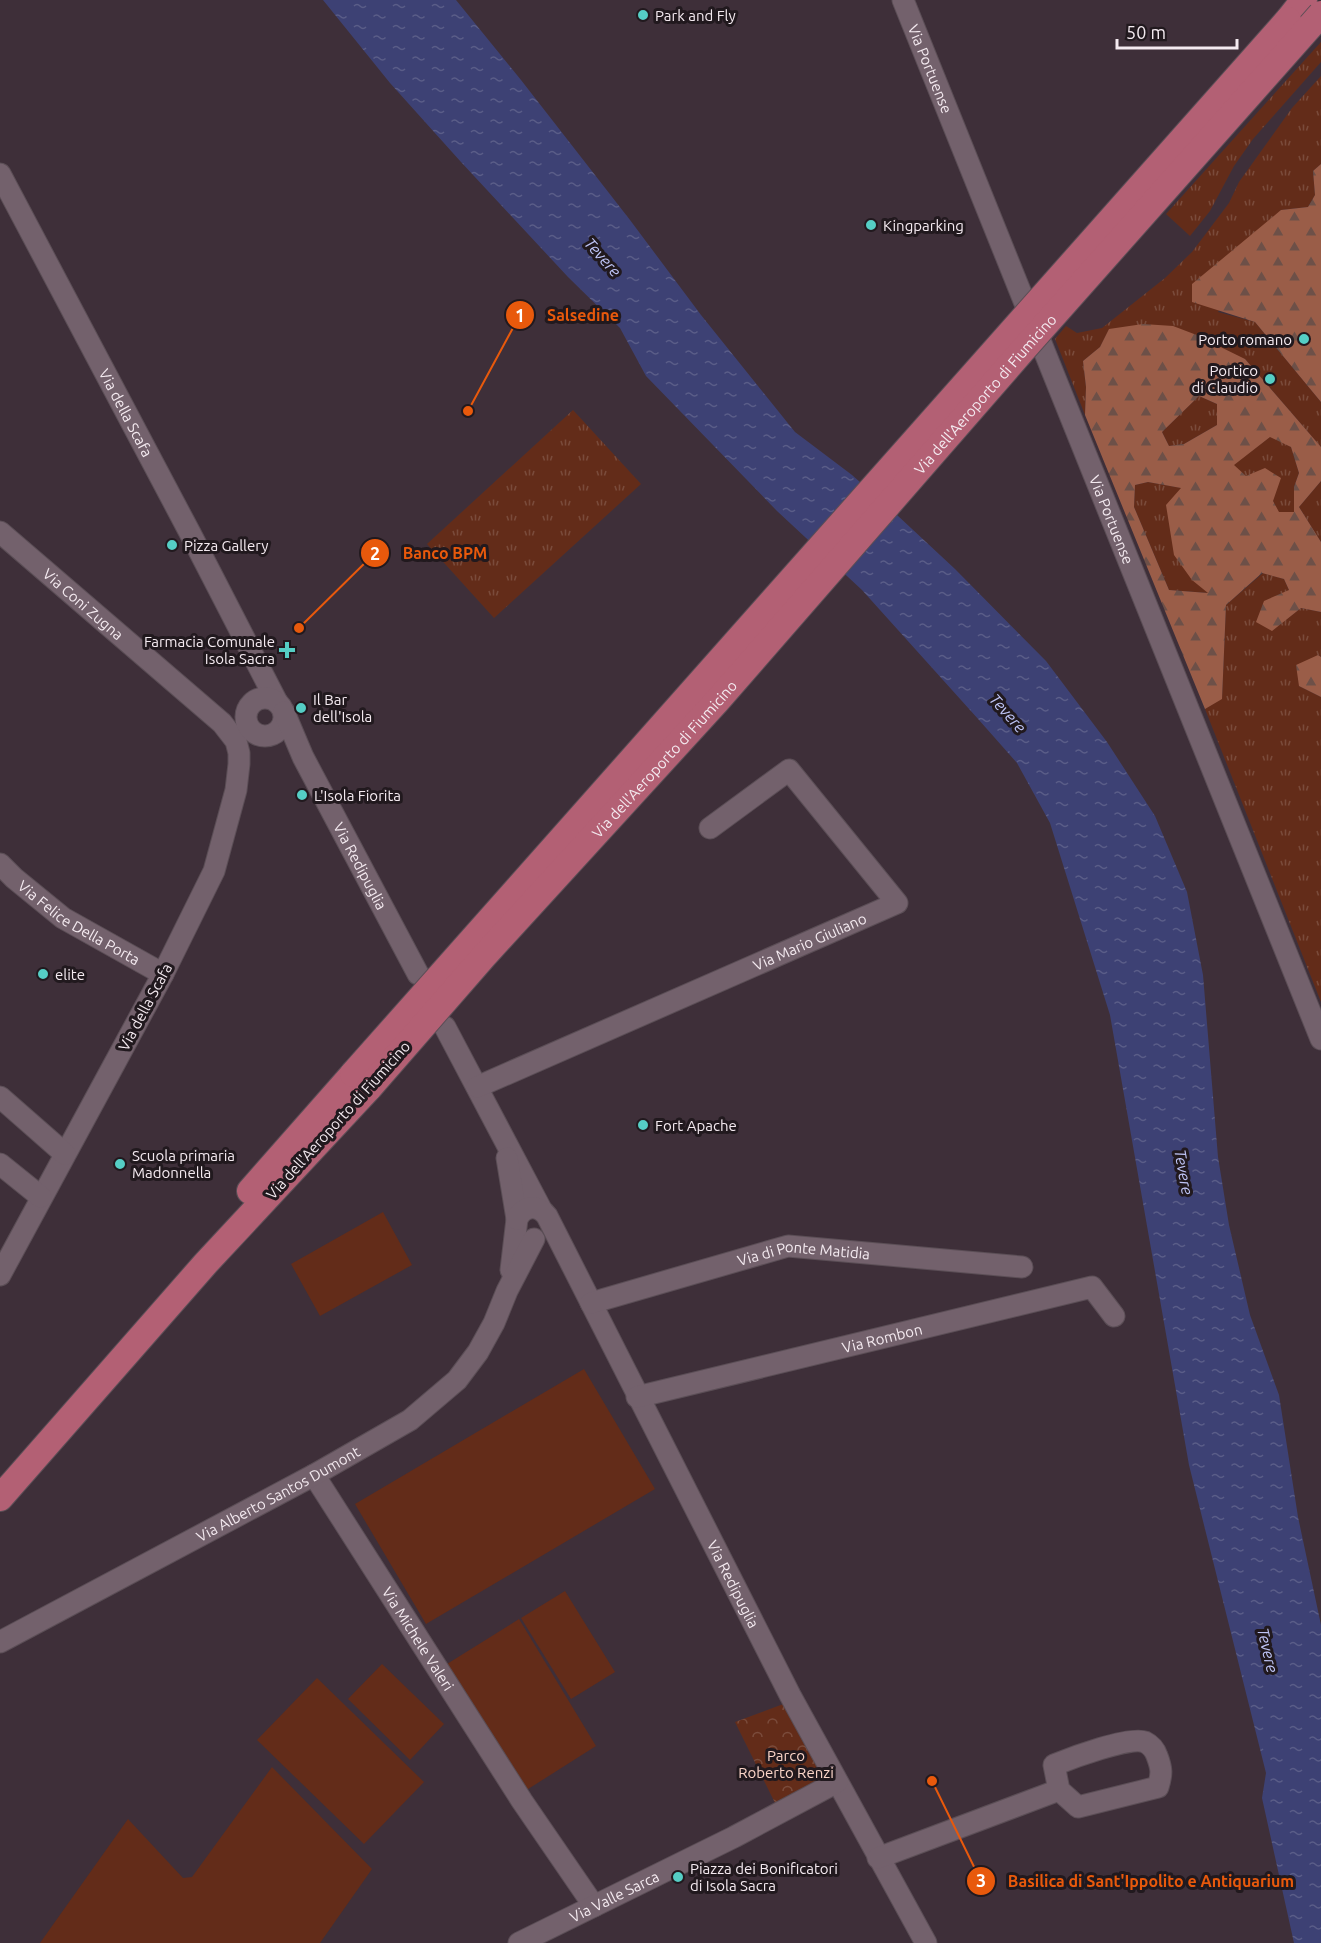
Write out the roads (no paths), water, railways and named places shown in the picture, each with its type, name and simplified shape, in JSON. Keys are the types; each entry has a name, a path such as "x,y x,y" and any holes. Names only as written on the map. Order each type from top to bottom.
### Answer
{"main road":[{"name":"Via dell'Aeroporto di Fiumicino","path":"0,1498 206,1263 1287,10 1304,0"},
{"path":"1295,44 1309,21 1315,5 1314,0"},
{"name":"Via dell'Aeroporto di Fiumicino","path":"1,1470 196,1254 484,956 718,700 1022,351 1321,14"}],"street":[{"name":"Via Portuense","path":"903,0 1321,1039"},
{"name":"Via della Scafa","path":"0,174 281,707 303,757"},
{"name":"Via Coni Zugna","path":"0,532 222,723 233,736 239,753"},
{"name":"Via della Scafa","path":"251,653 253,684 246,714 247,725 255,734 285,743 303,757"},
{"path":"222,723 262,698 273,700 281,707 284,718 281,729 239,753"},
{"name":"Via della Scafa","path":"0,1275 163,974 214,871 236,790 239,753"},
{"name":"Via Redipuglia","path":"303,757 418,974"},
{"name":"Via Mario Giuliano","path":"477,1087 897,903 789,770 710,828"},
{"name":"Via Felice Della Porta","path":"0,864 14,879 63,918 163,974"},
{"name":"Via Redipuglia","path":"446,1027 545,1214 790,1695 926,1943"},
{"path":"0,1097 65,1154"},
{"path":"504,1138 521,1234 564,1251"},
{"path":"0,1164 41,1197"},
{"path":"527,1208 545,1214 549,1225 544,1234 535,1239 507,1291 519,1214 527,1208"},
{"name":"Via di Ponte Matidia","path":"591,1304 788,1246 1022,1267"},
{"name":"Via Rombon","path":"637,1396 1092,1287 1114,1316"},
{"name":"Via Alberto Santos Dumont","path":"0,1642 314,1475 410,1420 457,1380 478,1352 494,1323 507,1291"},
{"name":"Via Michele Valeri","path":"314,1475 522,1801 594,1906"},
{"path":"1127,1742 1143,1742 1154,1749 1163,1772 1158,1787 1078,1808 1059,1790 1054,1765 1078,1755 1127,1742"},
{"name":"Via Valle Sarca","path":"519,1943 734,1837 837,1782"},
{"path":"878,1858 1059,1790"}],"water":[{"name":"Tevere","path":"323,0 456,0 795,432 852,475 897,515 955,569 1046,661 1107,742 1155,816 1187,892 1203,975 1218,1157 1229,1225 1250,1315 1279,1395 1298,1517 1321,1625 1321,1943 1294,1943 1262,1798 1266,1773 1189,1465 1110,1015 1050,823 1017,763 862,590 777,511 646,376 620,328 568,277 461,162 390,83"}],"place":[{"name":"Park and Fly","path":"643,15"},
{"name":"Kingparking","path":"871,225"},
{"name":"Porto romano","path":"1304,339"},
{"name":"Portico di Claudio","path":"1270,379"},
{"name":"Salsedine","path":"468,411"},
{"name":"Pizza Gallery","path":"172,545"},
{"name":"Banco BPM","path":"299,628"},
{"name":"Farmacia Comunale Isola Sacra","path":"287,650"},
{"name":"Il Bar dell'Isola","path":"301,708"},
{"name":"L'Isola Fiorita","path":"302,795"},
{"name":"elite","path":"43,974"},
{"name":"Fort Apache","path":"643,1125"},
{"name":"Scuola primaria Madonnella","path":"120,1164"},
{"name":"Basilica di Sant'Ippolito e Antiquarium","path":"932,1781"},
{"name":"Piazza dei Bonificatori di Isola Sacra","path":"678,1877"}],"park label":[{"name":"Parco Roberto Renzi","path":"786,1764"}]}
